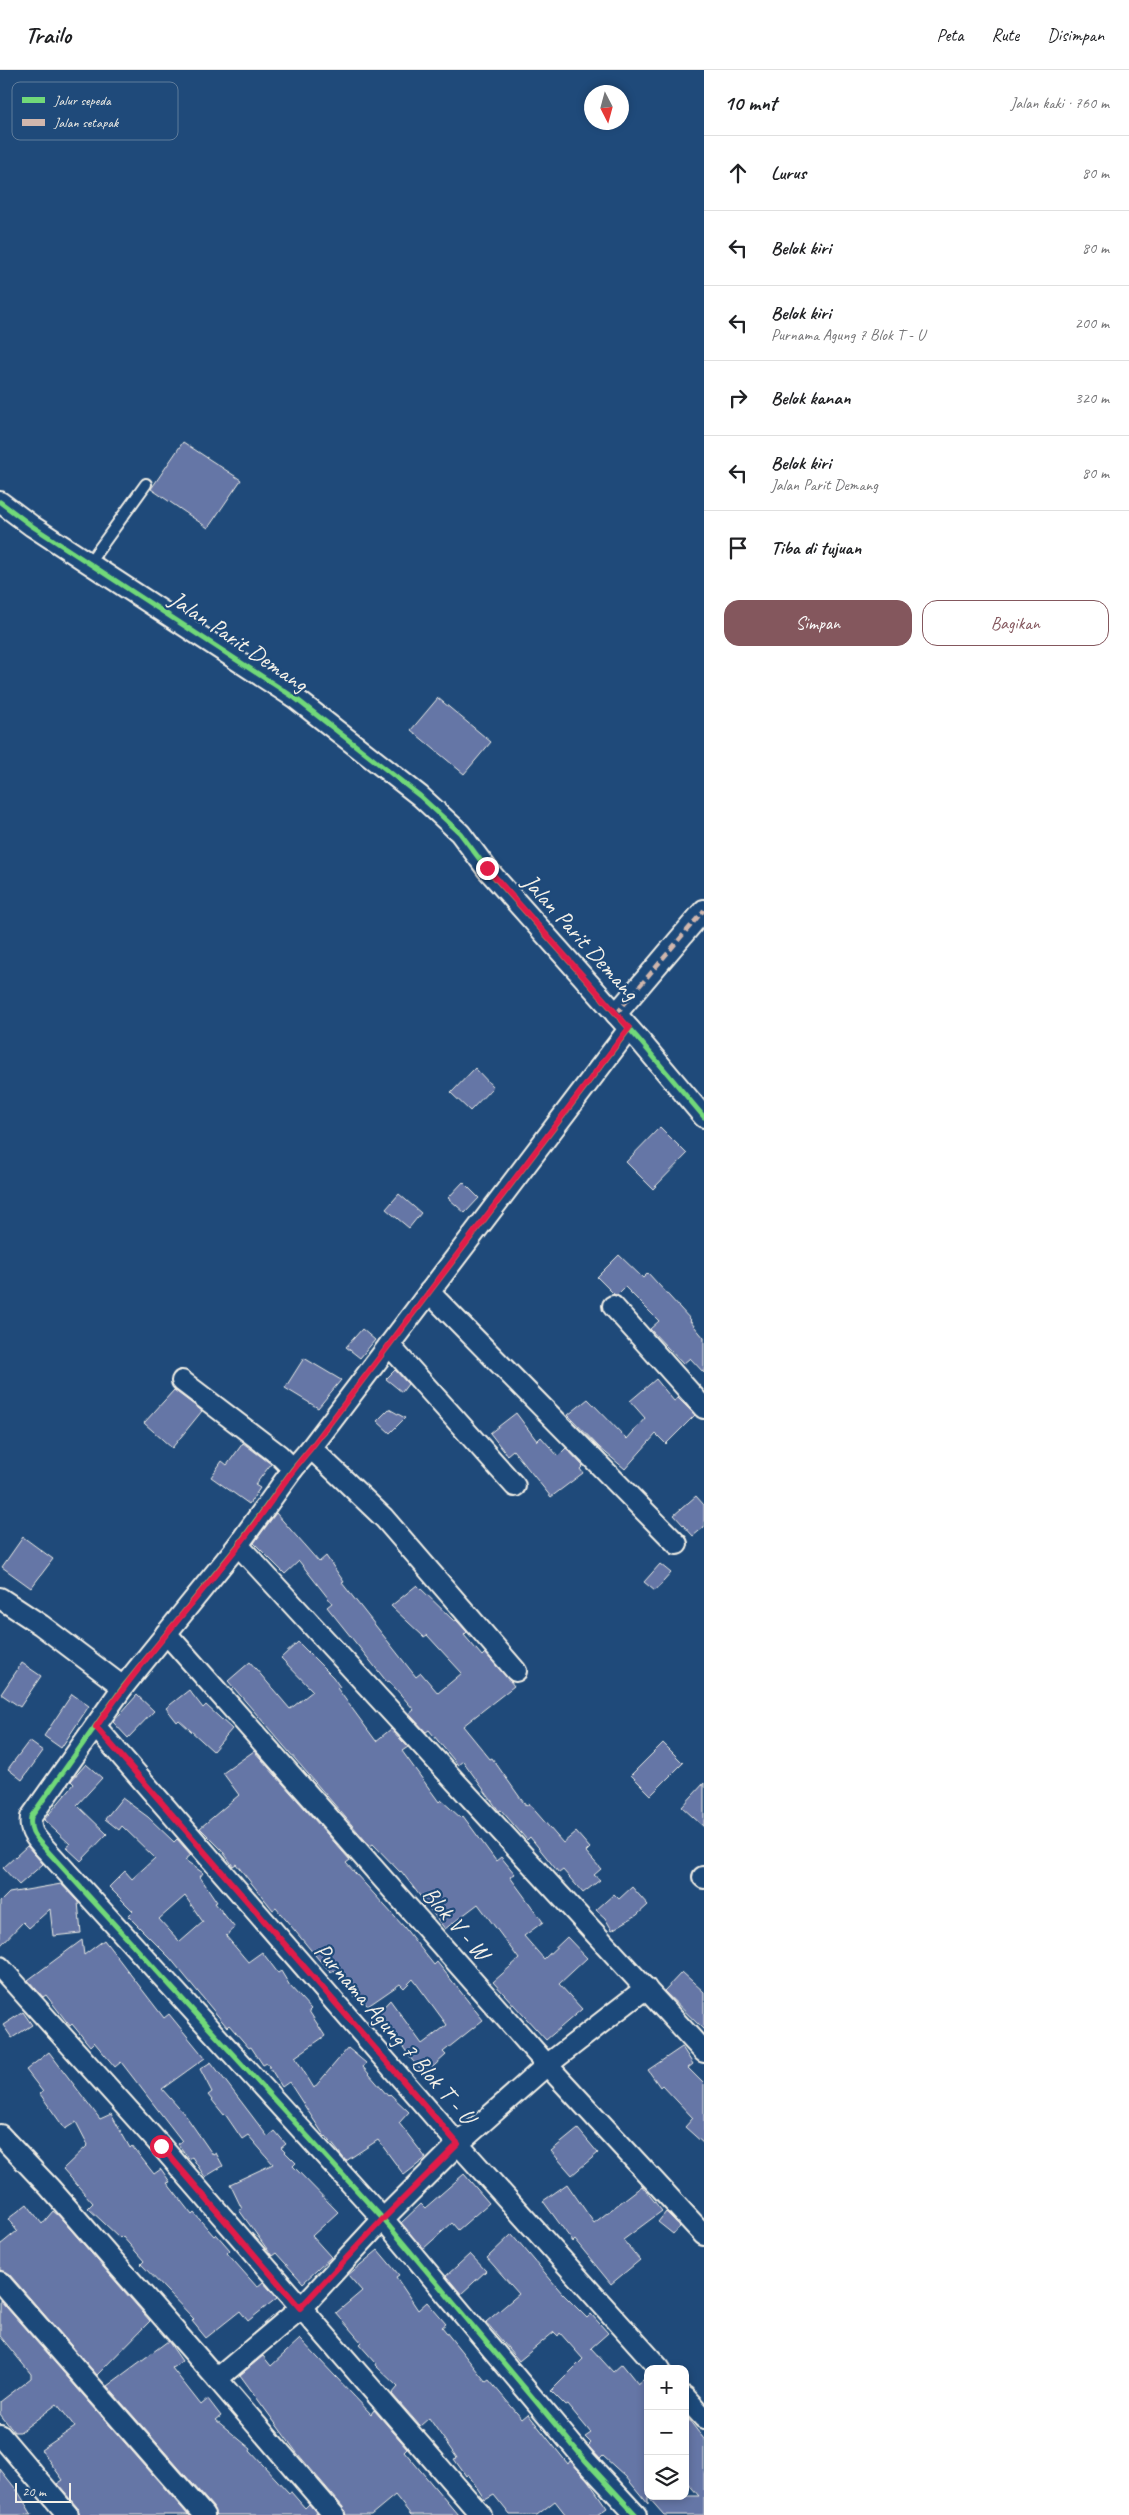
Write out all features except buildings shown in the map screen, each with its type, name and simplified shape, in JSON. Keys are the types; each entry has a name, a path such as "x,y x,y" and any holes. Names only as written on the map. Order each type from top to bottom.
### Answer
{"street":[{"name":"Jalan Parit Demang","path":"0,502 32,526 295,698 420,796 460,833 487,868 704,1117"},
{"path":"636,2515 585,2460 383,2219 32,1833 31,1818 123,1687 170,1637 293,1469 429,1292 622,1021 704,910"},
{"path":"429,1292 677,1544"},
{"path":"613,1306 704,1408"},
{"path":"388,1345 515,1486"},
{"path":"182,1381 279,1455 293,1469"},
{"path":"311,1448 384,1518 516,1671"},
{"path":"238,1546 704,2052"},
{"path":"0,1598 41,1625 123,1687"},
{"name":"Blok V - W","path":"170,1637 548,2065 704,2235"},
{"name":"Purnama Agung 7 Blok T - U","path":"96,1727 458,2144 656,2365"},
{"path":"0,1967 149,2133 481,2515"},
{"path":"217,2379 300,2308 383,2219 458,2144 548,2065 646,1988"},
{"path":"0,2135 50,2188 334,2515"},
{"path":"0,2282 204,2515"},
{"path":"689,2401 704,2418"},
{"path":"0,2435 68,2515"}],"lane":[{"path":"89,562 146,484"}],"marked path":[{"path":"616,1014 704,910"}],"cycle path":[{"path":"0,502 32,526 295,698 420,796 460,833 487,869 641,1042 704,1117"},
{"path":"629,1029 311,1448 293,1469 238,1545 123,1687 31,1817 31,1826 39,1842 383,2219 585,2460 636,2515"}],"route":[{"path":"161,2146 300,2308 383,2219 458,2144 96,1727 123,1687 238,1546 293,1469 311,1448 629,1028 487,868"}]}
